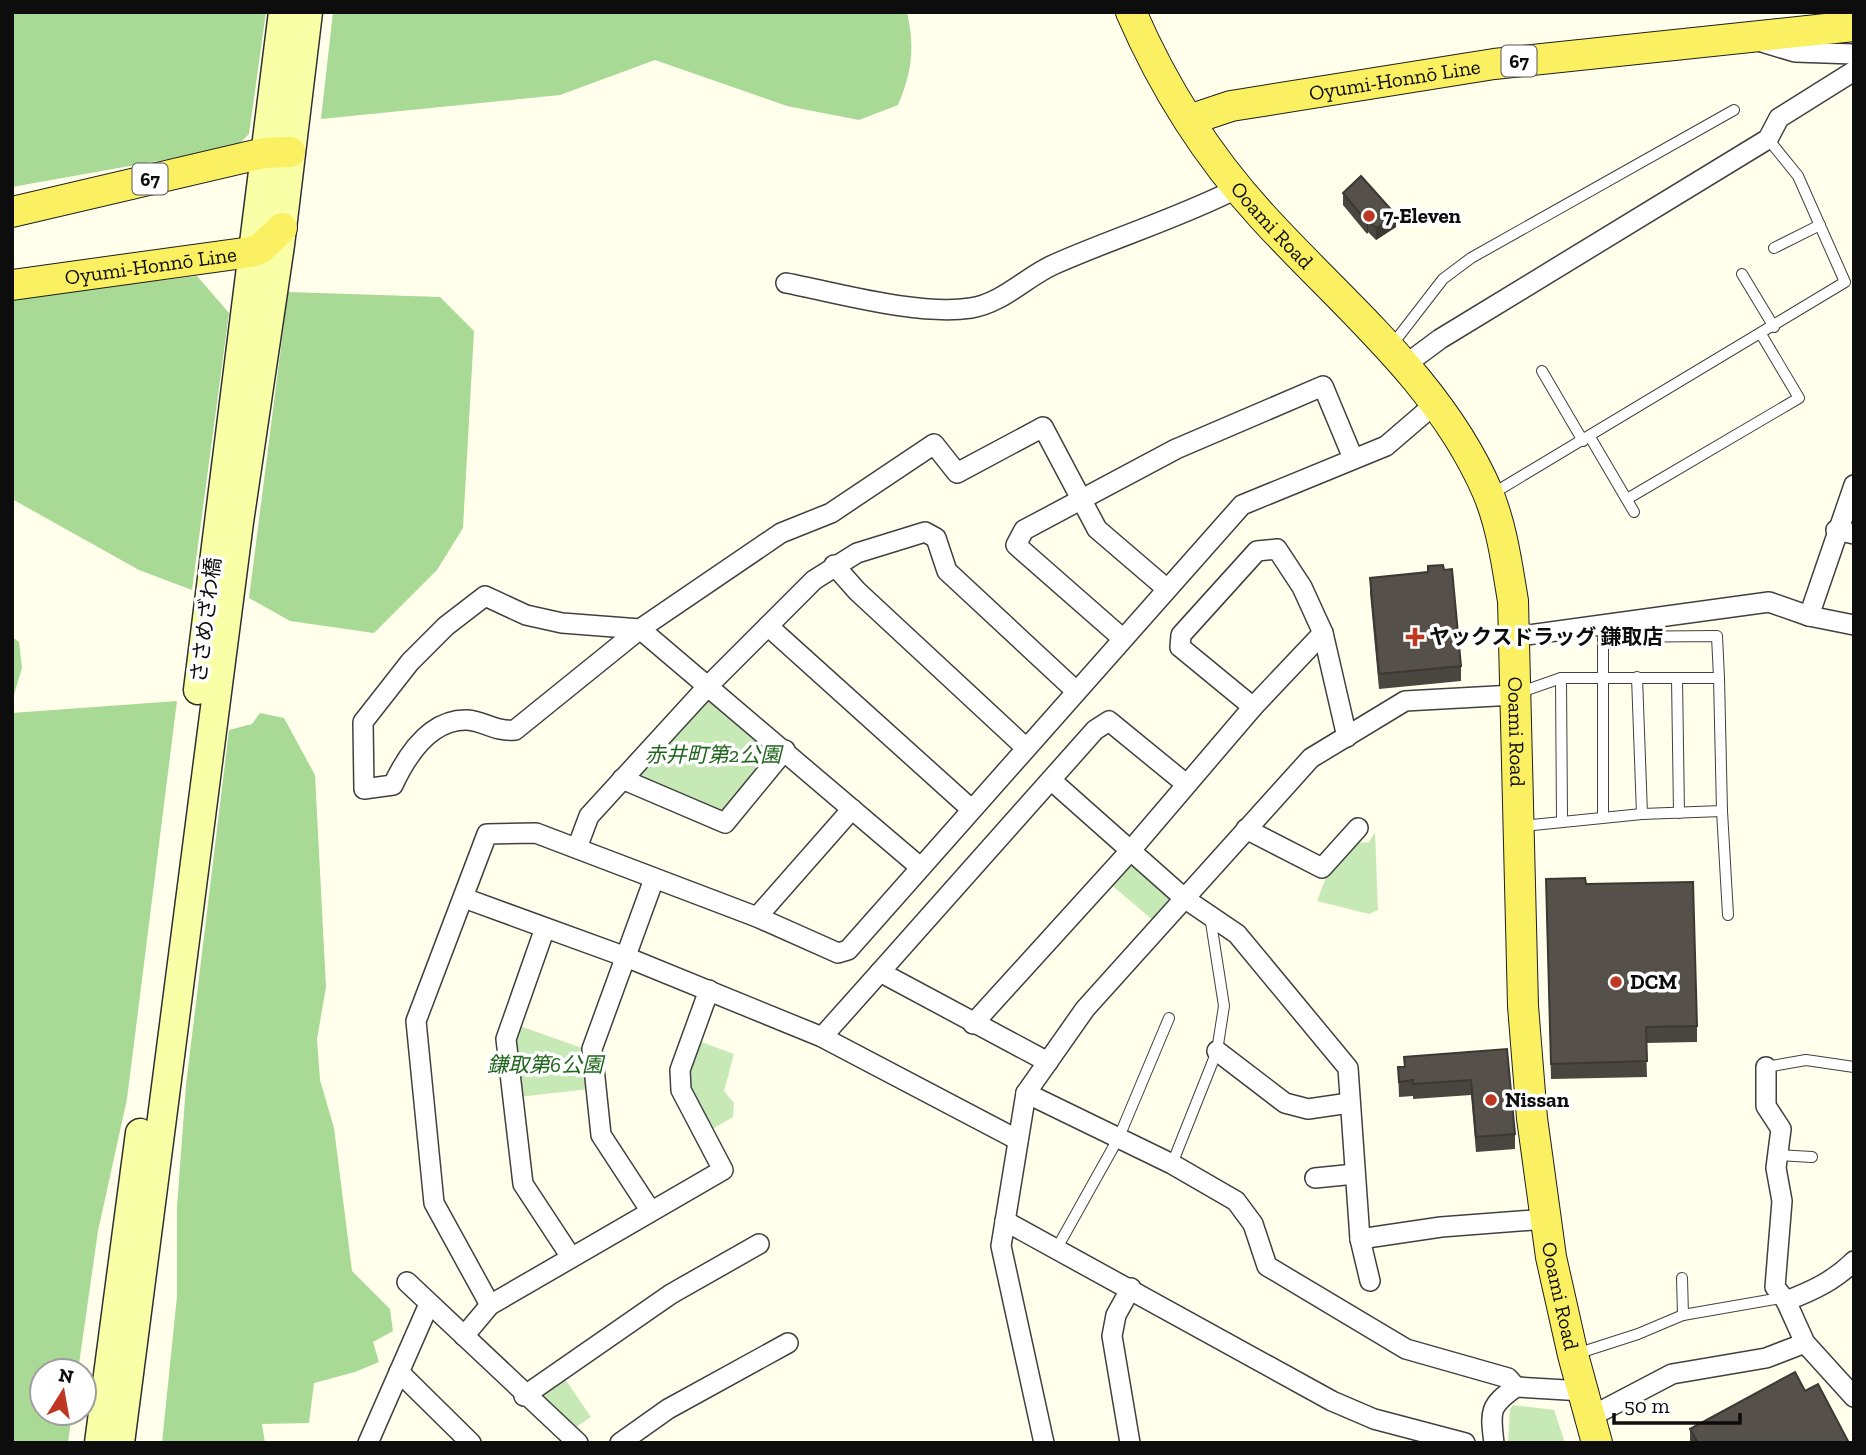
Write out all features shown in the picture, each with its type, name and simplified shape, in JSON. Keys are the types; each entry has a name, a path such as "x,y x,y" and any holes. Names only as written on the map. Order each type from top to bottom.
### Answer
{"main road":[{"name":"Ooami Road","path":"1131,12 1151,56 1189,120 1238,188 1398,357 1436,403 1460,438 1489,496 1507,561 1513,601 1523,1006 1532,1118 1546,1219 1573,1355 1590,1417"},
{"name":"Oyumi-Honnō Line","path":"1189,120 1231,106 1494,64 1848,30"},
{"name":"67","path":"12,212 277,153"},
{"name":"Oyumi-Honnō Line","path":"12,285 251,252 260,249 282,228"}],"street":[{"path":"228,519 282,228 277,153 283,12"},
{"path":"228,519 251,252 277,153 308,12"},
{"path":"1398,357 1440,339 1768,139 1779,118 1854,71"},
{"path":"786,283 924,308 974,308 994,300 1052,265 1208,204 1238,188"},
{"path":"1122,638 1016,545 1024,530 1176,449 1323,386 1353,458"},
{"path":"490,1305 434,1203 415,1021 487,834 536,833 757,917 838,953 848,950 1242,505 1386,446 1436,403"},
{"path":"919,867 640,629 562,623 526,615 485,596 446,626 410,662 363,722 364,789 393,785 407,755 439,726 468,720 499,732 515,730 640,629 780,533 831,513 934,444 957,473 1043,427 1097,529 1167,589"},
{"path":"1809,616 1845,532 1854,485"},
{"name":"ささめざわ橋","path":"139,1212 228,519"},
{"path":"577,849 589,816 708,686 814,580 834,565 858,553 925,532 936,538 947,571 1076,691"},
{"path":"1253,707 1180,647 1181,635 1257,551 1278,549 1302,587 1323,634 1347,737"},
{"path":"834,565 857,591 1025,747"},
{"path":"1513,637 1769,603 1809,616 1854,625"},
{"path":"768,626 971,809"},
{"path":"973,1024 1131,850 1253,707 1323,634"},
{"path":"1044,1443 1002,1246 1026,1093 1085,1009 1311,758 1405,701 1514,695"},
{"path":"822,1037 1095,730 1109,721 1186,784"},
{"path":"622,779 726,823 785,750"},
{"path":"1051,780 1184,898 1237,934 1348,1068 1360,1239 1370,1280"},
{"path":"757,917 852,809"},
{"path":"1246,829 1322,868 1358,828"},
{"path":"650,1210 600,1135 592,1049 654,879"},
{"path":"464,898 626,957 822,1037 1018,1140"},
{"path":"545,928 506,1039 523,1184 570,1257"},
{"path":"880,972 1048,1062"},
{"path":"464,1336 490,1305 723,1170 681,1090 680,1070 709,990"},
{"path":"1217,1051 1284,1103 1308,1109 1349,1103"},
{"path":"1766,1067 1766,1106 1781,1129 1777,1155 1782,1201 1775,1287 1805,1343 1854,1397"},
{"path":"1026,1093 1172,1164 1236,1201 1253,1224 1267,1266 1406,1349 1508,1378 1516,1387 1590,1417 1672,1374 1766,1358 1805,1343"},
{"path":"1315,1178 1355,1174"},
{"path":"81,1443 96,1335 115,1249 139,1212"},
{"path":"99,1443 139,1212"},
{"path":"120,1443 139,1212"},
{"path":"139,1212 157,1268 139,1443"},
{"path":"1360,1239 1441,1227 1546,1219"},
{"path":"1005,1221 1332,1401 1374,1419 1465,1443"},
{"path":"524,1396 671,1294 759,1244"},
{"path":"1784,1300 1815,1290 1842,1273 1854,1261"},
{"path":"407,1282 524,1396 578,1443"},
{"path":"1130,1443 1112,1336 1116,1315 1131,1288"},
{"path":"368,1443 429,1304"},
{"path":"621,1443 668,1409 788,1343"},
{"path":"399,1373 471,1443"},
{"path":"1494,1443 1491,1416 1494,1405 1516,1387"}],"lane":[{"path":"1398,357 1443,279 1471,258 1734,110"},
{"path":"1489,496 1845,282 1798,176 1768,139"},
{"path":"1774,248 1820,225"},
{"path":"1742,274 1774,327"},
{"path":"1627,499 1799,398 1761,334"},
{"path":"1542,371 1634,512"},
{"path":"1603,817 1600,678 1603,637 1717,636 1728,915"},
{"path":"1637,677 1642,814"},
{"path":"1514,695 1561,678 1719,678"},
{"path":"1561,678 1562,820"},
{"path":"1677,678 1679,813"},
{"path":"1520,827 1562,820 1722,811"},
{"path":"1172,1164 1217,1051 1224,1006 1210,916"},
{"path":"1057,1248 1119,1137 1169,1018"},
{"path":"1766,1067 1806,1060 1854,1067"},
{"path":"1777,1155 1812,1157"},
{"path":"1682,1278 1683,1315"},
{"path":"1573,1355 1638,1334 1683,1315 1784,1300"}],"green space":[{"path":"12,12 266,12 249,134 236,147 12,187"},
{"path":"333,12 907,12 911,60 898,105 859,120 787,106 655,60 560,95 321,119"},
{"path":"197,276 229,313 192,590 139,570 12,499 12,298"},
{"path":"288,292 440,297 474,331 463,528 437,570 374,633 290,621 249,598"},
{"path":"12,637 19,642 22,668 12,701"},
{"name":"赤井町第2公園","path":"709,697 776,751 722,812 636,781 635,773"},
{"path":"177,701 127,1099 98,1231 80,1357 28,1357 28,1427 70,1427 68,1443 12,1443 12,713"},
{"path":"260,713 284,718 315,775 326,987 317,1039 320,1080 334,1128 352,1271 390,1309 393,1331 373,1342 379,1362 355,1372 314,1383 309,1423 262,1424 265,1443 162,1443 177,1296 177,1207 186,1085 229,730 252,724"},
{"path":"1375,832 1378,910 1369,914 1317,901 1325,880 1352,843 1369,842"},
{"path":"1133,860 1171,894 1171,902 1155,922 1108,882"},
{"name":"鎌取第6公園","path":"517,1025 585,1049 589,1089 519,1097 513,1039"},
{"path":"696,1040 734,1054 724,1091 734,1103 733,1117 709,1131 686,1089"},
{"path":"565,1379 591,1417 573,1429 543,1401 545,1392"},
{"path":"1513,1405 1554,1410 1565,1443 1508,1443 1510,1409"}],"building":[{"path":"1361,176 1396,215 1376,228 1368,220 1367,222 1343,193"},
{"name":"ヤックスドラッグ 鎌取店","path":"1443,565 1444,570 1452,569 1461,666 1379,674 1370,578 1428,572 1428,566"},
{"path":"1585,878 1586,884 1693,882 1697,1026 1646,1027 1647,1061 1551,1064 1546,879"},
{"path":"1507,1049 1515,1134 1476,1137 1471,1080 1413,1084 1413,1080 1399,1082 1398,1067 1405,1067 1404,1057"},
{"path":"1795,1372 1805,1391 1818,1384 1849,1443 1698,1443 1690,1429"}],"place":[{"name":"7-Eleven","path":"1369,216"},
{"name":"ヤックスドラッグ 鎌取店","path":"1415,637"},
{"name":"DCM","path":"1616,982"},
{"name":"Nissan","path":"1491,1100"}]}
